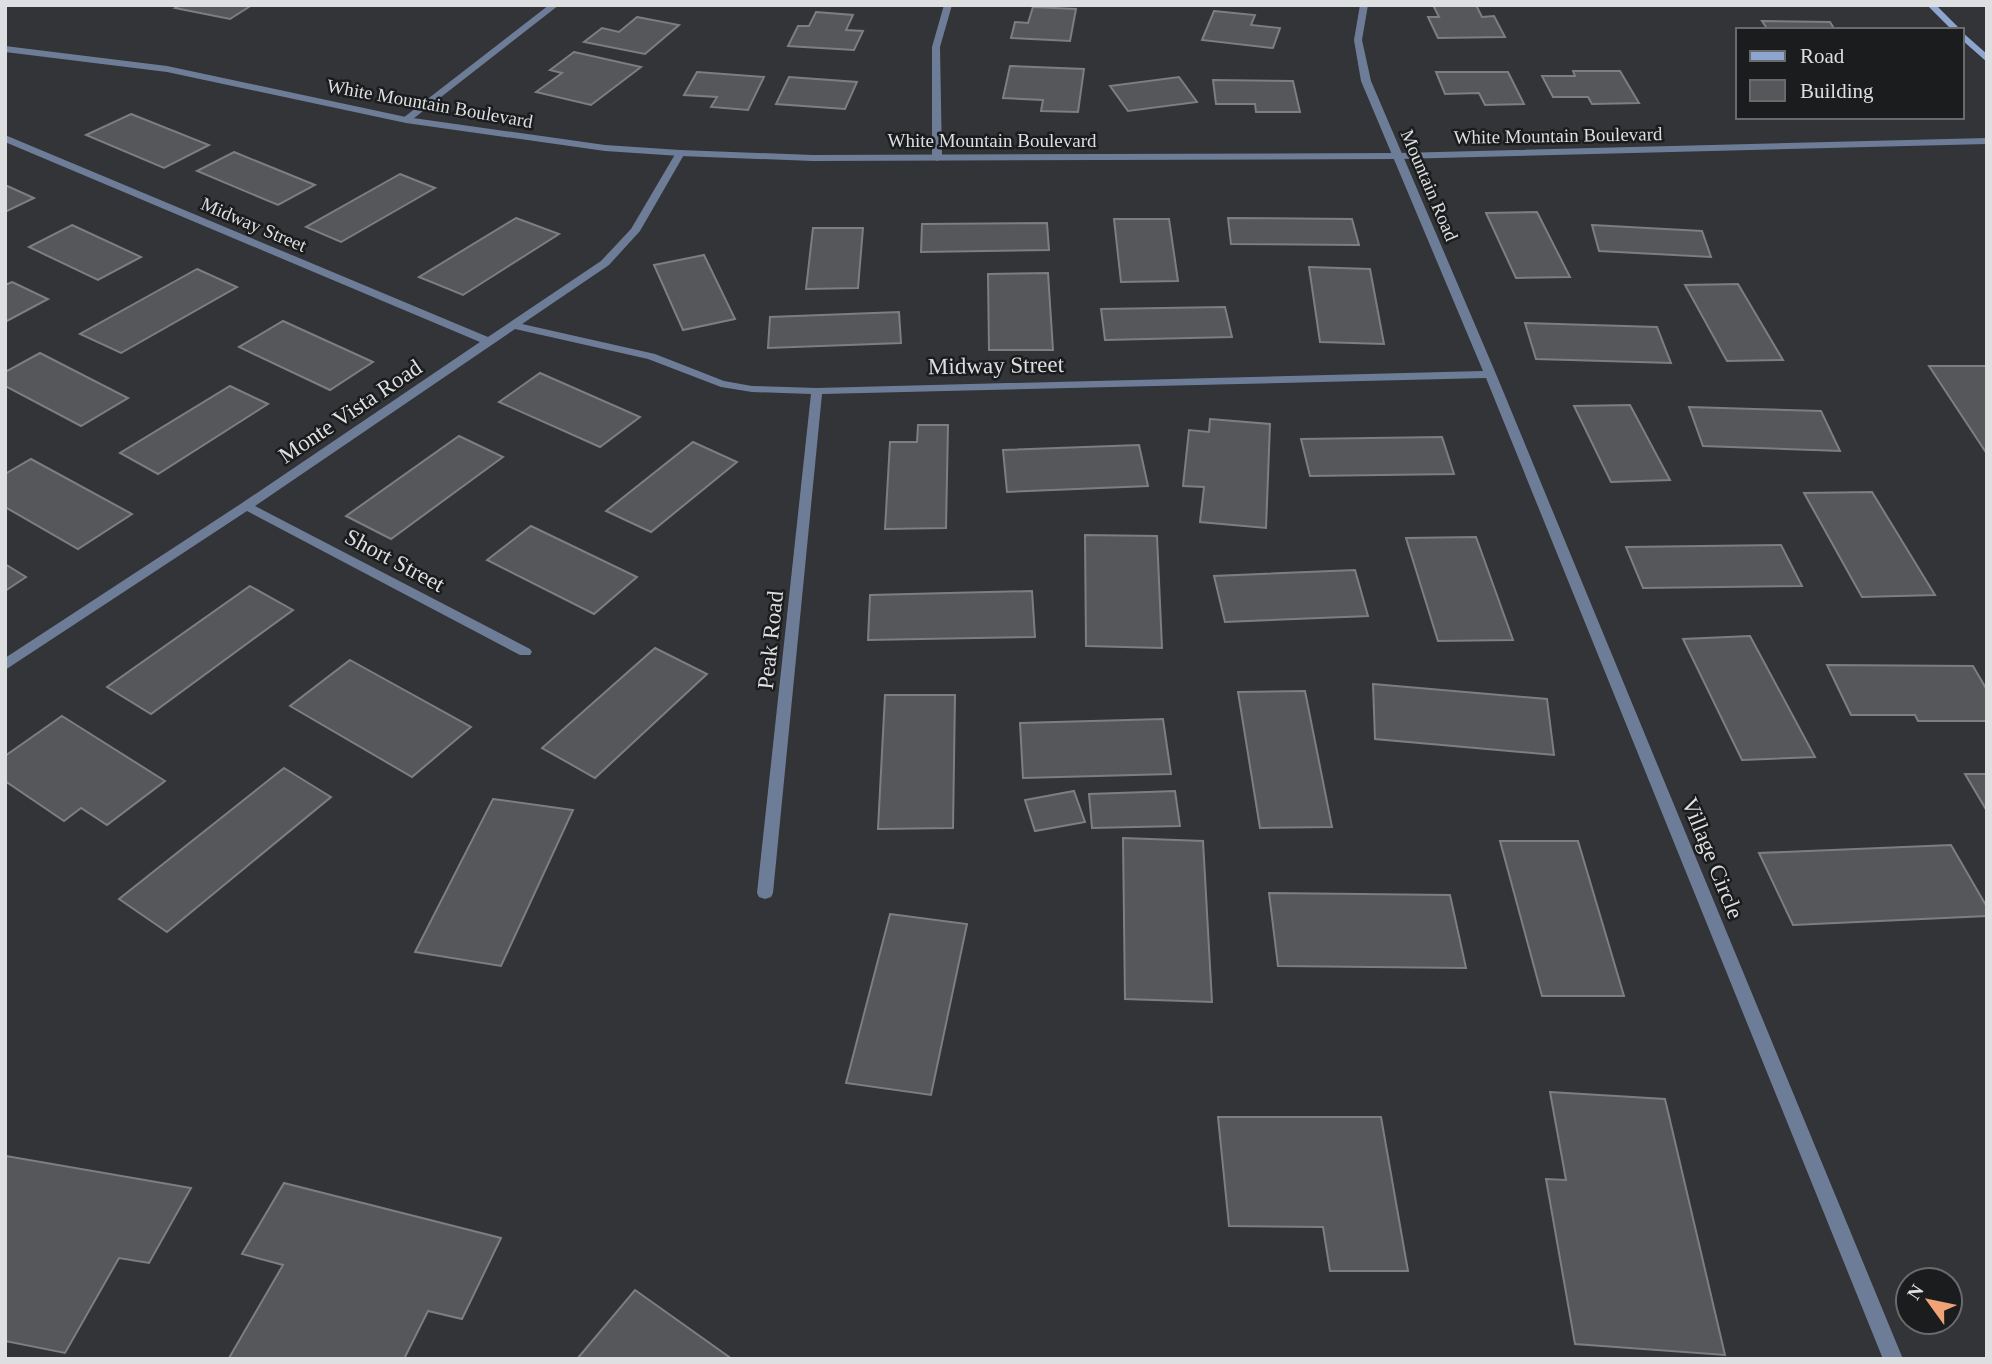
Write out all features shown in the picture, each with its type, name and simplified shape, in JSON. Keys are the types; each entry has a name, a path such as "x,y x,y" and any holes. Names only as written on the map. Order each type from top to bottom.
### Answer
{"main road":[{"path":"1931,5 1955,28"},
{"path":"1964,37 1987,59"}],"street":[{"path":"406,120 555,5"},
{"path":"937,158 936,47 948,5"},
{"name":"Mountain Road","path":"1364,5 1358,40 1366,81 1490,374"},
{"name":"White Mountain Boulevard","path":"5,49 167,69 406,120 605,148 680,153 813,158 1399,156 1987,141"},
{"name":"Midway Street","path":"5,138 489,342"},
{"name":"Monte Vista Road","path":"5,665 605,263 635,231 680,153"},
{"name":"Midway Street","path":"512,326 651,356 721,384 752,390 817,391 1490,374"},
{"name":"Village Circle","path":"1490,374 1893,1359"},
{"name":"Peak Road","path":"765,893 817,391"},
{"name":"Short Street","path":"246,506 525,652"}],"building":[{"path":"180,5 252,5 230,19 175,8"},
{"path":"1433,5 1476,5 1482,17 1494,16 1505,37 1438,38 1428,17 1439,17"},
{"path":"1033,7 1076,9 1070,41 1011,38 1015,22 1028,23"},
{"path":"1214,11 1255,15 1251,25 1280,28 1273,48 1202,40"},
{"path":"816,12 853,15 846,30 863,31 854,50 788,46 798,26 809,26"},
{"path":"637,17 679,25 645,54 584,42 602,28 619,32"},
{"path":"1762,21 1830,22 1834,28 1767,28"},
{"path":"574,52 641,67 591,105 536,92 562,73 550,70"},
{"path":"1010,66 1084,69 1078,112 1041,111 1043,100 1003,98"},
{"path":"1573,71 1620,71 1639,103 1592,104 1588,97 1553,97 1542,76 1575,76"},
{"path":"697,72 764,77 748,110 711,107 717,97 684,95"},
{"path":"1436,72 1508,72 1524,104 1485,105 1479,93 1445,94"},
{"path":"789,77 857,82 845,109 776,104"},
{"path":"1179,77 1197,102 1128,111 1110,86"},
{"path":"1213,80 1293,81 1300,112 1256,112 1255,104 1216,104"},
{"path":"131,114 209,145 164,168 86,135"},
{"path":"234,152 315,185 278,205 197,171"},
{"path":"400,174 435,188 341,242 306,227"},
{"path":"5,185 34,198 5,212"},
{"path":"1537,212 1570,277 1516,278 1486,213"},
{"path":"516,218 559,234 463,295 419,277"},
{"path":"1228,218 1352,219 1359,245 1231,244"},
{"path":"1114,219 1169,219 1178,281 1121,282"},
{"path":"1047,223 1049,250 921,252 922,224"},
{"path":"72,225 141,257 98,280 29,247"},
{"path":"1592,225 1702,231 1711,257 1599,251"},
{"path":"813,228 863,228 858,288 806,289"},
{"path":"704,255 735,319 683,330 654,265"},
{"path":"1309,267 1370,269 1384,344 1320,342"},
{"path":"197,269 237,287 121,353 80,334"},
{"path":"1048,273 1053,350 989,350 988,274"},
{"path":"12,282 48,299 5,322 5,285"},
{"path":"1738,284 1783,360 1727,361 1685,285"},
{"path":"1225,307 1232,337 1105,340 1101,309"},
{"path":"899,312 901,343 768,348 770,317"},
{"path":"283,321 373,362 330,390 239,347"},
{"path":"1525,323 1657,327 1671,363 1536,359"},
{"path":"40,353 128,398 81,426 5,386 5,372"},
{"path":"1929,366 1987,366 1987,454"},
{"path":"540,373 640,417 600,447 499,402"},
{"path":"230,386 268,404 158,474 120,453"},
{"path":"1630,405 1670,480 1611,482 1574,406"},
{"path":"1689,407 1821,411 1840,451 1703,446"},
{"path":"1210,419 1270,424 1266,528 1200,522 1204,487 1183,486 1189,430 1209,432"},
{"path":"918,425 948,425 946,528 885,529 890,442 917,442"},
{"path":"459,436 503,457 391,539 346,516"},
{"path":"1442,437 1454,474 1310,476 1301,439"},
{"path":"693,442 737,462 651,532 606,511"},
{"path":"1139,445 1148,486 1007,492 1003,450"},
{"path":"31,459 132,514 78,549 5,507 5,474"},
{"path":"1872,492 1935,595 1862,597 1804,493"},
{"path":"531,526 637,577 594,614 487,560"},
{"path":"1085,535 1157,536 1162,648 1086,646"},
{"path":"1476,537 1513,640 1438,641 1406,538"},
{"path":"1781,545 1802,586 1643,588 1626,547"},
{"path":"5,564 26,577 5,591"},
{"path":"1355,570 1368,616 1225,622 1214,576"},
{"path":"250,586 293,610 151,714 107,687"},
{"path":"1032,591 1035,637 868,640 870,595"},
{"path":"1750,636 1815,757 1742,760 1683,639"},
{"path":"655,648 707,674 595,778 542,748"},
{"path":"350,660 471,727 412,777 290,706"},
{"path":"1827,665 1973,666 1987,690 1987,721 1918,721 1915,715 1851,715"},
{"path":"1373,684 1547,699 1554,755 1375,739"},
{"path":"1305,691 1332,827 1260,828 1238,692"},
{"path":"885,695 955,695 953,828 878,829"},
{"path":"62,716 165,781 107,825 81,808 64,821 5,781 5,756"},
{"path":"1163,719 1171,774 1023,778 1020,723"},
{"path":"284,768 331,797 167,932 119,899"},
{"path":"1965,774 1987,774 1987,811"},
{"path":"1074,791 1085,822 1035,831 1025,800"},
{"path":"1175,791 1180,826 1092,828 1089,794"},
{"path":"493,799 573,810 501,966 415,952"},
{"path":"1123,838 1203,841 1212,1002 1125,999"},
{"path":"1500,841 1578,841 1624,996 1542,996"},
{"path":"1951,845 1987,907 1987,916 1793,925 1759,853"},
{"path":"1269,893 1450,895 1466,968 1278,966"},
{"path":"890,914 967,924 931,1095 846,1083"},
{"path":"1550,1092 1665,1099 1725,1355 1575,1344 1546,1179 1566,1180"},
{"path":"1218,1117 1381,1117 1408,1271 1330,1271 1323,1227 1229,1226"},
{"path":"6,1156 191,1188 149,1263 119,1258 65,1353 5,1341"},
{"path":"284,1183 501,1238 462,1319 428,1311 404,1359 229,1358 283,1265 242,1254"},
{"path":"635,1290 732,1359 577,1359"}]}
